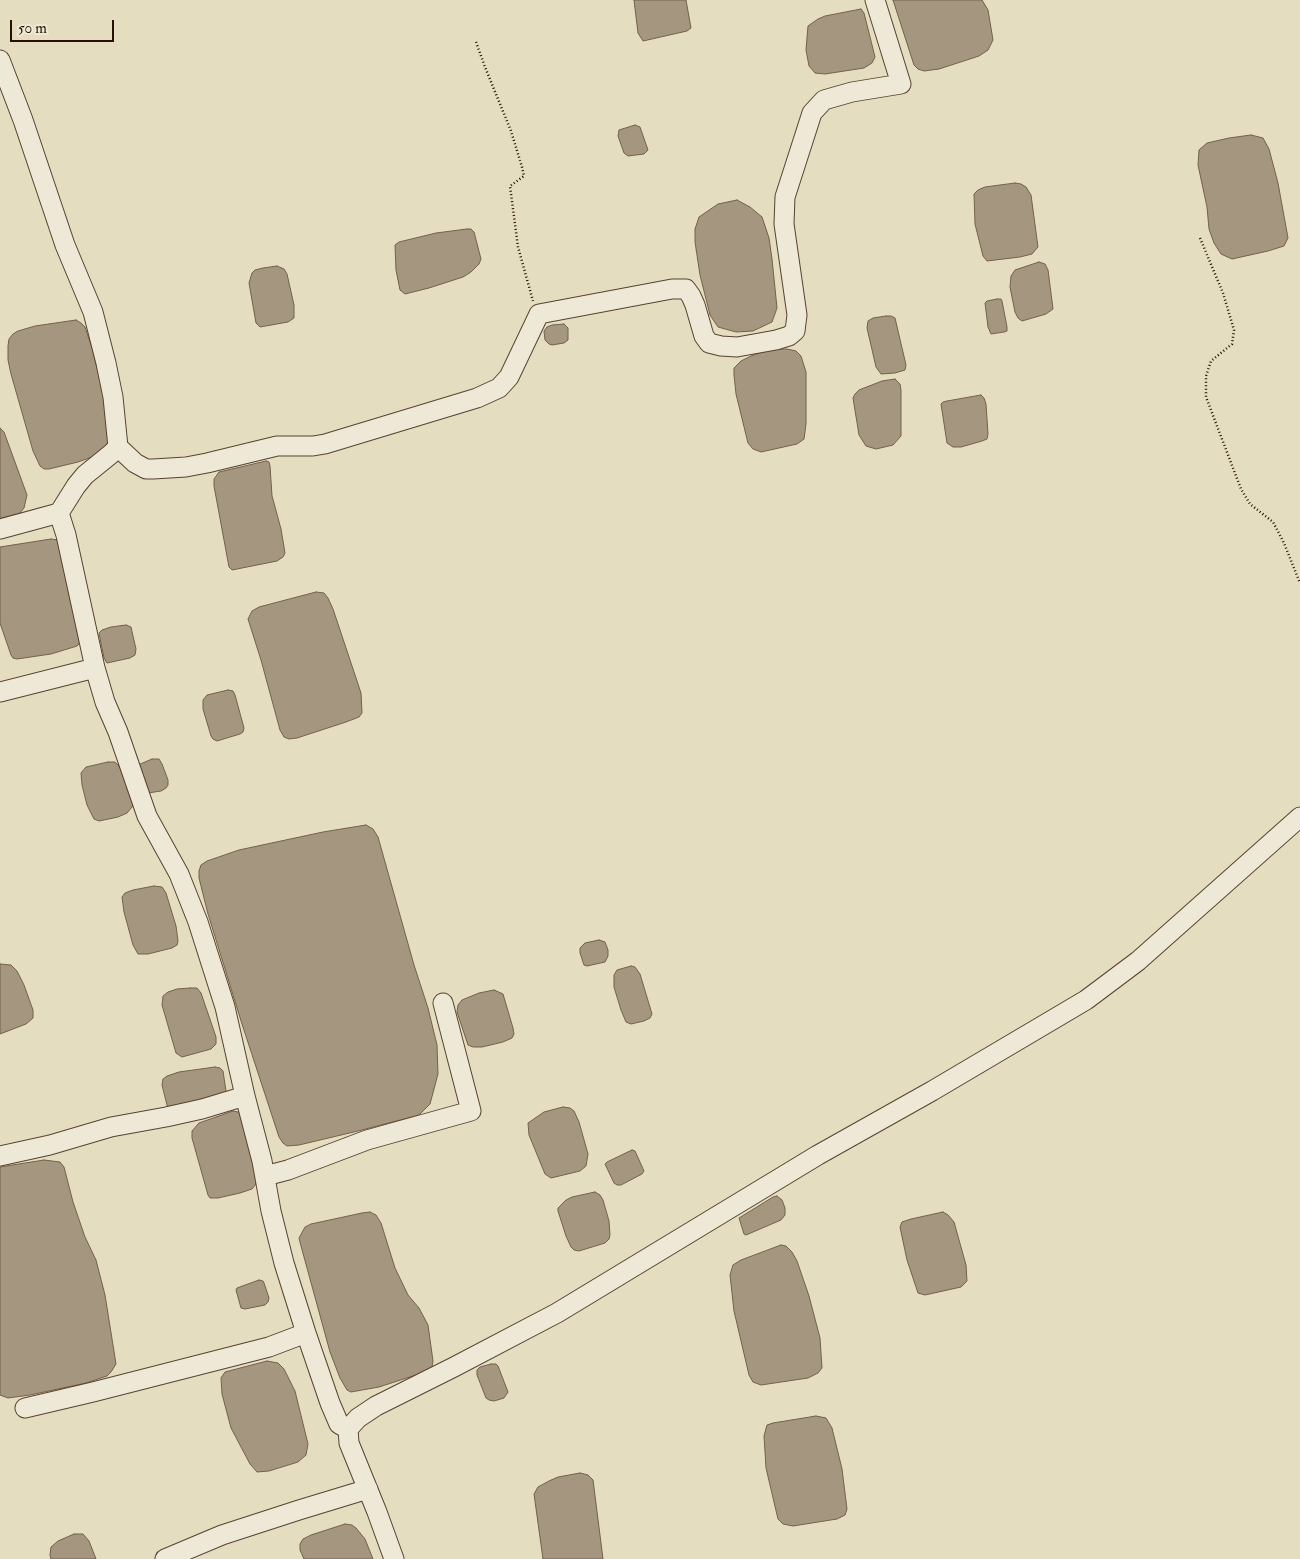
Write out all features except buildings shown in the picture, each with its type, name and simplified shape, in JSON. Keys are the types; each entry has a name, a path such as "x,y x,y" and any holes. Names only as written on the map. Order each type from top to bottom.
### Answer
{"street":[{"path":"0,60 23,120 65,244 93,312 113,397 118,447 129,459 146,468 186,467 277,446 302,447 325,444 477,398 499,388 509,376 539,314 680,288 686,289 691,296 704,336 709,343 737,347 789,336 795,331 797,315 784,224 785,198 812,113 824,100 852,92 901,84 876,0"},
{"path":"0,529 59,513 84,475 118,447"},
{"path":"59,513 66,535 95,668 105,702 118,732 147,816 179,874 198,922 226,1007 284,1264 338,1424 348,1428"},
{"path":"0,692 95,668"},
{"path":"394,1559 368,1489 351,1450 348,1435 348,1428 366,1412 556,1313 818,1155 932,1091 1086,1000 1138,961 1300,817"},
{"path":"265,1176 288,1170 367,1140 472,1111 443,1003"},
{"path":"0,1156 50,1145 111,1126 202,1109 245,1096"},
{"path":"25,1408 268,1347 306,1333"},
{"path":"165,1559 222,1535 368,1489"}],"path":[{"path":"476,42 511,131 522,167 524,176 510,186 513,214 518,247 533,301 539,314"},
{"path":"1200,238 1223,293 1234,330 1232,344 1211,361 1206,376 1206,397 1241,489 1250,504 1273,522 1284,543 1300,583"}],"shaded area":[{"path":"634,0 686,0 691,28 687,31 643,41 638,33"},
{"path":"893,0 982,0 988,10 993,40 988,50 979,56 939,69 924,71 918,69 914,65"},
{"path":"861,9 864,13 875,57 872,63 864,68 825,74 815,73 809,66 806,50 808,26 825,16"},
{"path":"635,125 640,127 648,150 644,154 628,156 624,153 618,136 619,130"},
{"path":"1251,135 1263,138 1269,149 1278,183 1288,238 1284,246 1232,259 1221,254 1214,243 1209,229 1207,207 1198,165 1199,150 1207,143"},
{"path":"1015,183 1026,187 1031,195 1038,247 1032,254 987,261 983,256 975,224 974,194 985,187"},
{"path":"737,200 750,207 762,217 769,238 777,308 772,322 753,331 736,332 718,327 710,315 700,275 695,229 699,217 718,204"},
{"path":"471,229 474,232 481,259 471,272 463,277 429,288 405,294 400,290 396,270 395,245 399,242 436,233"},
{"path":"1039,262 1045,264 1048,270 1053,309 1046,314 1022,321 1015,312 1010,287 1011,276 1015,270"},
{"path":"277,266 284,269 287,274 294,305 294,318 288,322 260,327 256,323 249,283 255,270"},
{"path":"997,299 1002,301 1007,331 991,334 988,327 985,303"},
{"path":"886,316 895,318 906,365 905,370 881,374 876,367 867,328 868,321 873,318"},
{"path":"76,320 85,327 92,348 105,400 108,444 95,456 78,462 44,469 40,466 33,451 11,374 8,360 9,339 18,331 35,326"},
{"path":"564,324 568,328 568,340 564,343 549,344 545,340 544,331 547,327"},
{"path":"771,349 796,351 801,356 806,372 806,424 804,439 797,444 761,452 753,449 748,443 736,394 734,368 741,361"},
{"path":"895,379 900,384 901,390 901,436 893,445 876,449 866,446 859,435 853,398 859,390 882,381"},
{"path":"981,395 986,404 987,439 961,447 953,447 947,443 941,404 947,401"},
{"path":"0,428 4,432 27,495 24,508 19,514 0,521"},
{"path":"266,461 269,462 270,466 272,496 285,553 277,561 232,570 229,567 214,479 219,472"},
{"path":"51,539 58,540 80,639 79,644 51,654 13,658 0,623 0,547"},
{"path":"316,592 324,593 333,609 361,693 362,713 359,717 346,722 289,739 284,737 280,730 248,619 252,611 259,607"},
{"path":"126,625 131,627 136,649 135,655 130,658 107,663 104,658 99,633 111,627"},
{"path":"228,690 233,691 235,695 244,728 240,734 217,741 211,736 203,709 203,700 207,695"},
{"path":"152,759 159,759 168,780 168,785 161,791 148,793 138,765"},
{"path":"115,762 119,766 134,802 127,813 99,821 94,819 87,805 81,773 86,767"},
{"path":"366,825 373,829 378,837 428,1008 437,1045 438,1074 430,1104 419,1115 299,1145 287,1146 279,1137 242,1024 208,914 199,871 201,865 207,861 239,850"},
{"path":"154,886 162,887 166,893 176,926 178,941 177,945 172,948 148,954 138,954 133,945 122,897 125,893 133,890"},
{"path":"599,940 605,942 608,950 605,962 584,965 580,948 585,943"},
{"path":"0,964 11,965 17,971 33,1010 33,1018 26,1024 0,1034"},
{"path":"631,966 635,967 640,974 652,1014 650,1018 644,1021 631,1024 626,1022 621,1010 614,987 614,975 617,970"},
{"path":"197,988 201,993 216,1037 216,1044 211,1049 182,1057 176,1053 162,1005 163,996 177,989"},
{"path":"494,990 503,994 514,1034 512,1038 503,1042 482,1047 468,1045 457,1012 458,1005 462,1000 479,993"},
{"path":"215,1067 223,1071 226,1091 223,1095 168,1109 162,1085 163,1079 179,1072"},
{"path":"563,1107 574,1111 579,1122 588,1154 586,1166 580,1171 551,1178 545,1174 529,1135 528,1123 544,1112"},
{"path":"233,1111 242,1114 256,1175 256,1184 252,1189 240,1193 210,1198 192,1138 192,1131 199,1123"},
{"path":"632,1150 635,1151 644,1171 642,1174 621,1185 617,1185 614,1183 605,1164"},
{"path":"44,1160 60,1162 64,1167 85,1237 96,1260 105,1295 116,1364 107,1376 86,1383 8,1398 0,1395 0,1167"},
{"path":"595,1192 603,1200 609,1221 609,1239 605,1243 579,1251 574,1250 566,1236 558,1208 572,1197"},
{"path":"777,1196 782,1200 785,1208 785,1215 781,1220 746,1235 744,1234 739,1218"},
{"path":"370,1212 376,1215 381,1223 395,1268 408,1295 419,1308 428,1325 433,1361 432,1367 422,1373 379,1387 351,1392 347,1390 340,1378 330,1352 299,1238 305,1227 311,1224"},
{"path":"943,1212 954,1222 966,1265 967,1281 961,1287 925,1295 918,1293 907,1260 900,1227 902,1222"},
{"path":"781,1245 786,1246 792,1252 797,1261 809,1296 820,1338 822,1368 818,1373 808,1378 761,1385 753,1382 749,1375 734,1311 730,1275 733,1265 741,1260"},
{"path":"259,1280 264,1283 269,1298 268,1302 265,1305 241,1308 237,1288"},
{"path":"267,1361 278,1363 284,1369 295,1391 308,1444 306,1455 298,1462 269,1471 257,1472 250,1464 231,1428 222,1394 221,1378 225,1372"},
{"path":"491,1364 498,1366 508,1392 504,1398 494,1401 486,1398 477,1375 477,1370 480,1367"},
{"path":"816,1416 826,1418 832,1428 842,1469 847,1509 845,1515 837,1519 793,1526 783,1524 778,1519 766,1468 764,1436 767,1425"},
{"path":"580,1473 588,1475 593,1480 603,1559 543,1559 534,1494 538,1487 549,1481 558,1477"},
{"path":"345,1524 356,1528 365,1539 373,1559 304,1559 300,1550 300,1544 303,1539"},
{"path":"74,1534 83,1534 89,1541 96,1559 51,1559 51,1547 58,1541"}]}
